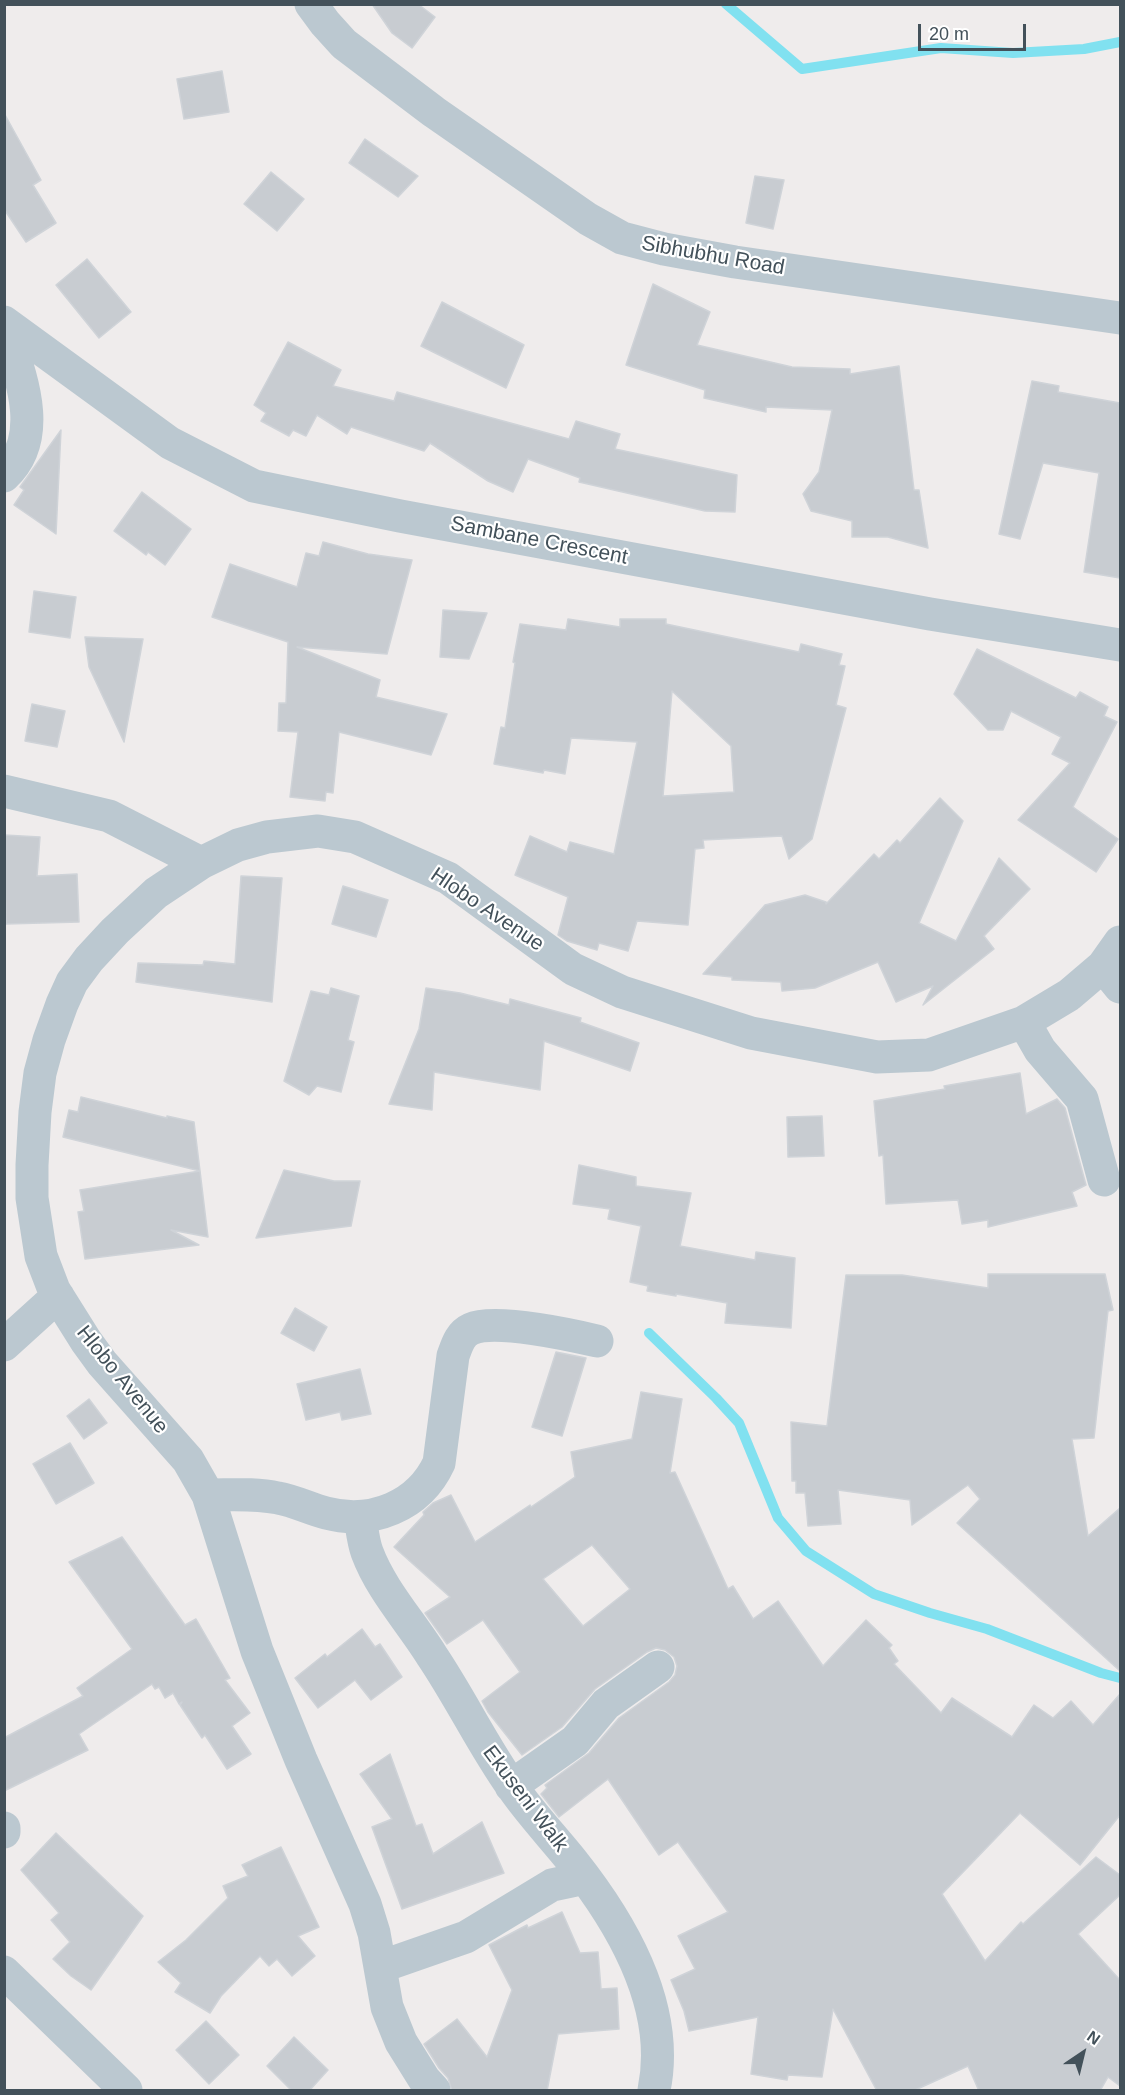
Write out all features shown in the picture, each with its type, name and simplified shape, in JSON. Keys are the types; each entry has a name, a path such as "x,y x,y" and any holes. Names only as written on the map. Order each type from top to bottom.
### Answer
{"street":[{"name":"Sibhubhu Road","path":"311,4 344,44 434,112 588,219 622,238 664,249 735,262 1120,318"},
{"name":"Sambane Crescent","path":"4,324 27,402 28,423 18,459 4,476"},
{"name":"Sambane Crescent","path":"4,324 170,443 255,486 919,612 1120,645"},
{"path":"4,791 108,816 201,863"},
{"name":"Hlobo Avenue","path":"208,1495 188,1460 102,1363 58,1296 41,1256 32,1198 35,1112 40,1073 49,1040 72,982 115,931 156,892 201,863 238,845 267,837 318,831 355,837 448,878 573,969 622,992 751,1033 825,1049 878,1057 929,1055 1024,1022 1115,965"},
{"path":"1024,1022 1040,1050 1082,1100 1104,1180"},
{"path":"4,1345 58,1296"},
{"path":"434,2091 401,2042 387,2007 374,1933 365,1904 301,1760 257,1650 208,1495 277,1498 348,1518 373,1516 391,1509 414,1496 432,1476 439,1463 453,1356 458,1341 464,1333 472,1328 500,1327 555,1331 597,1341"},
{"name":"Ekuseni Walk","path":"360,1516 367,1552 377,1573 433,1657 511,1786 585,1878 626,1941 653,2011 658,2045 658,2073 654,2091"},
{"path":"511,1786 574,1741 606,1704 658,1667"},
{"path":"380,1967 466,1937 552,1886 585,1878"},
{"path":"4,1972 126,2091"}],"building":[{"path":"372,4 418,4 435,17 412,48 392,33"},
{"path":"222,71 229,112 184,119 177,79"},
{"path":"4,113 41,180 33,185 56,223 26,242 4,209"},
{"path":"365,139 418,176 398,197 349,163"},
{"path":"271,172 304,199 277,231 244,204"},
{"path":"755,176 784,180 773,229 746,223"},
{"path":"87,259 131,312 99,338 56,285"},
{"path":"653,284 710,312 697,345 792,367 850,369 850,374 899,366 914,490 919,490 928,548 888,537 852,537 852,521 811,511 803,494 819,472 832,410 766,407 766,412 704,398 705,390 626,365"},
{"path":"442,302 524,345 506,388 421,346"},
{"path":"288,342 341,370 333,386 394,401 397,392 569,439 576,421 620,434 615,449 737,475 735,512 705,511 579,482 580,478 528,459 513,492 488,481 430,443 424,451 351,427 347,434 317,415 306,436 293,430 289,436 261,421 266,413 254,405"},
{"path":"1032,381 1059,386 1058,392 1120,403 1120,578 1084,572 1099,473 1043,463 1020,539 999,534"},
{"path":"61,430 56,534 14,505 24,490 20,487"},
{"path":"142,492 191,529 165,565 148,552 146,555 114,531"},
{"path":"323,542 368,554 412,560 387,654 297,647 380,680 376,697 447,714 431,755 339,732 333,793 326,792 325,801 290,797 298,732 278,731 279,703 286,703 288,642 212,617 230,564 297,587 306,553 319,556"},
{"path":"34,591 76,597 70,638 29,632"},
{"path":"443,610 487,613 469,659 440,657"},
{"path":"568,619 620,627 620,619 666,619 666,624 799,652 801,644 842,654 839,665 845,666 836,705 846,708 812,839 789,859 782,836 703,840 704,848 695,849 688,925 637,921 628,951 599,943 597,950 567,941 558,935 568,897 515,875 530,836 567,852 570,842 614,854 637,742 571,738 565,774 544,770 543,773 494,764 501,727 505,728 520,624 566,630","holes":["672,691 731,746 734,792 663,796"]},
{"path":"85,637 143,639 124,742 89,667"},
{"path":"977,649 1076,698 1080,692 1108,707 1104,716 1117,722 1073,807 1118,839 1096,872 1018,820 1070,763 1052,754 1061,737 1011,711 1003,730 988,730 954,694"},
{"path":"32,704 65,711 57,747 25,741"},
{"path":"940,798 963,821 919,923 956,941 999,858 1030,889 984,936 994,949 923,1005 933,986 896,1002 878,962 815,988 782,991 781,982 732,980 732,977 703,974 765,905 805,895 826,902 826,904 874,854 879,859 897,840 900,843"},
{"path":"4,835 40,837 37,876 77,874 79,922 6,924"},
{"path":"241,876 282,878 272,1002 136,982 138,963 203,965 204,961 235,964"},
{"path":"343,886 388,900 376,937 332,924"},
{"path":"331,988 359,996 348,1040 354,1042 341,1092 317,1086 309,1095 284,1081 311,991 329,995"},
{"path":"426,988 460,993 509,1005 510,999 581,1018 580,1022 639,1043 630,1071 544,1041 540,1090 434,1072 432,1110 389,1104 419,1029"},
{"path":"1020,1073 1026,1114 1057,1099 1065,1108 1086,1185 1072,1192 1077,1206 988,1227 988,1220 962,1224 958,1200 886,1204 883,1155 879,1156 874,1101"},
{"path":"81,1097 167,1118 167,1116 194,1122 200,1171 63,1137 69,1110 78,1112"},
{"path":"822,1116 824,1156 788,1157 787,1117"},
{"path":"579,1165 636,1177 636,1186 691,1193 680,1246 755,1260 756,1252 795,1258 791,1328 725,1323 727,1303 647,1291 648,1286 630,1282 641,1226 608,1219 610,1209 573,1204"},
{"path":"284,1170 334,1181 360,1181 351,1226 256,1238"},
{"path":"200,1171 208,1237 171,1230 199,1245 85,1259 78,1212 84,1211 80,1190"},
{"path":"988,1274 1105,1274 1113,1310 1108,1311 1094,1438 1072,1439 1088,1536 1120,1508 1120,1671 957,1523 980,1499 968,1485 912,1525 910,1500 838,1490 841,1524 808,1526 805,1493 796,1493 796,1481 792,1481 791,1422 827,1426 846,1275 902,1275 988,1288"},
{"path":"295,1308 327,1327 314,1351 281,1333"},
{"path":"556,1352 586,1358 562,1436 532,1427"},
{"path":"360,1369 371,1414 342,1420 340,1412 306,1420 297,1384"},
{"path":"641,1392 682,1399 670,1473 675,1472 728,1589 733,1586 753,1619 778,1601 823,1666 866,1620 892,1645 889,1648 898,1661 894,1664 941,1713 952,1698 1012,1737 1034,1705 1053,1718 1071,1701 1093,1725 1120,1694 1120,1815 1080,1865 1020,1813 942,1894 985,1961 1021,1922 1023,1924 1096,1857 1120,1875 1120,1895 1078,1934 1120,1980 1120,2086 1108,2077 1100,2091 979,2091 968,2066 913,2091 877,2091 833,2009 822,2077 788,2075 787,2080 751,2074 758,2017 689,2031 684,2011 671,1980 695,1969 678,1936 728,1912 678,1842 659,1855 608,1779 559,1817 541,1794 547,1788 545,1785 589,1753 619,1718 669,1682 675,1675 677,1666 674,1657 665,1650 656,1648 647,1652 595,1689 562,1727 522,1755 482,1701 520,1672 483,1620 447,1644 425,1613 450,1597 394,1547 424,1515 423,1512 433,1503 451,1495 475,1542 575,1477 571,1452 632,1439","holes":["592,1545 630,1589 583,1626 543,1579"]},
{"path":"89,1399 107,1423 84,1439 67,1416"},
{"path":"70,1443 94,1483 56,1504 33,1464"},
{"path":"122,1537 185,1625 196,1619 230,1678 225,1680 250,1713 232,1726 251,1754 227,1769 205,1735 202,1738 180,1705 182,1702 179,1704 173,1693 165,1698 159,1687 155,1689 152,1684 79,1734 88,1750 4,1791 4,1738 83,1696 77,1688 132,1649 69,1562"},
{"path":"362,1629 375,1647 380,1644 402,1677 371,1700 355,1680 318,1708 295,1678 325,1654 327,1657"},
{"path":"390,1754 416,1826 422,1824 433,1854 482,1822 504,1873 402,1909 372,1827 392,1819 360,1774"},
{"path":"56,1833 143,1916 91,1990 53,1959 70,1942 51,1920 59,1913 21,1870"},
{"path":"281,1847 319,1927 298,1936 315,1956 292,1976 277,1959 269,1966 260,1956 221,1996 210,2013 175,1992 181,1983 158,1962 186,1940 228,1898 223,1886 248,1876 242,1865"},
{"path":"562,1912 580,1953 598,1952 601,1989 617,1988 619,2029 558,2034 547,2091 452,2091 448,2078 424,2044 457,2019 487,2057 512,1990 489,1945 527,1925 528,1928"},
{"path":"206,2021 239,2055 209,2084 176,2050"},
{"path":"294,2037 328,2070 309,2091 292,2091 267,2066"}],"waterway":[{"path":"726,4 802,69 941,48 1013,53 1084,49 1120,42"},
{"path":"649,1333 739,1423 778,1518 806,1551 874,1594 987,1629 1101,1673 1120,1678"}]}
